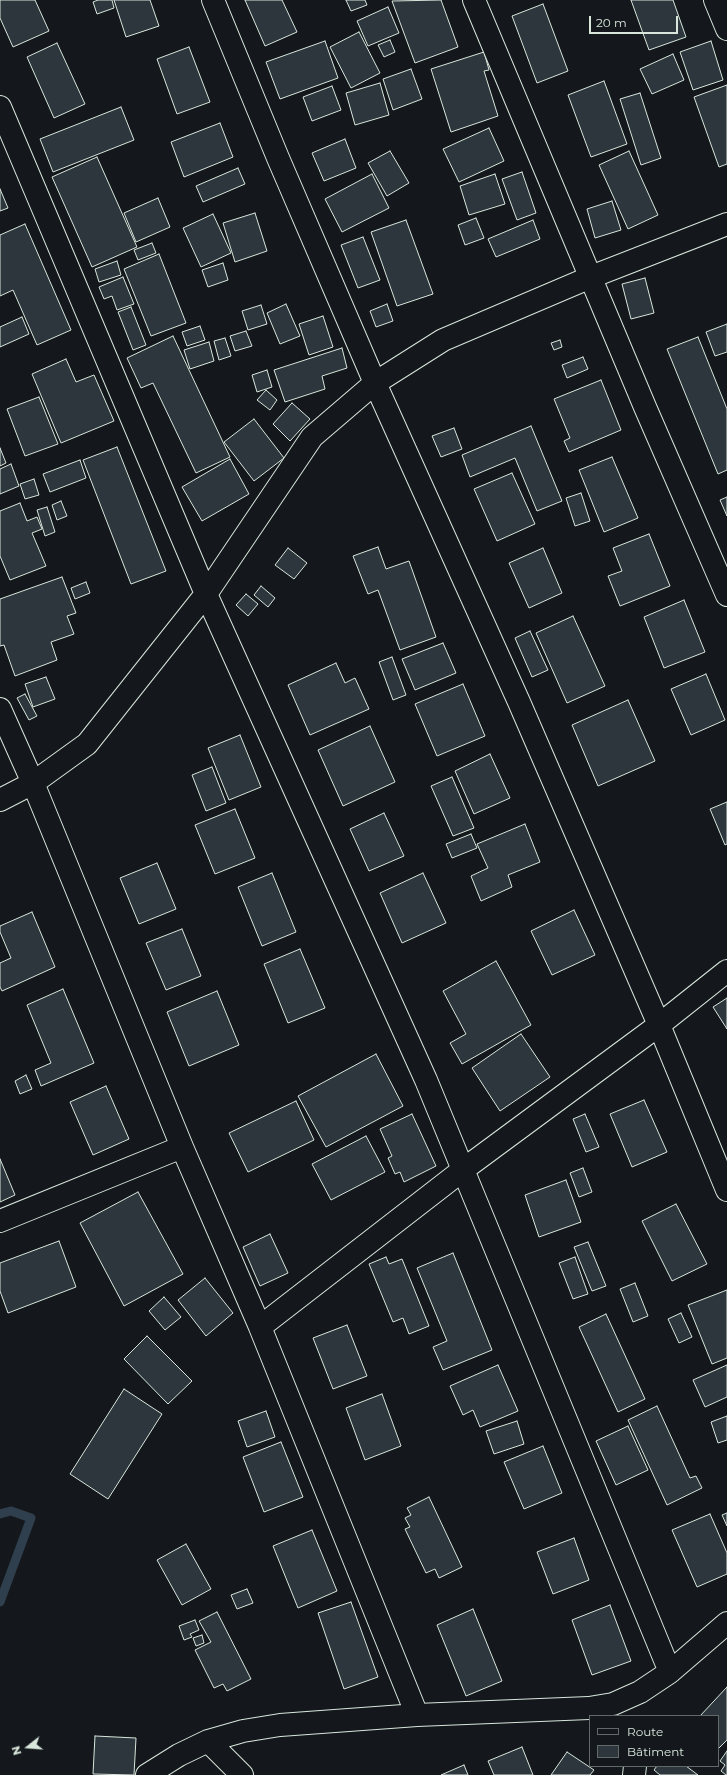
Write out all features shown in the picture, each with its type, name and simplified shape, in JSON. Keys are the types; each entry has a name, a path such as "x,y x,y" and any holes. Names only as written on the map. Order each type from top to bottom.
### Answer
{"street":[{"path":"213,0 278,158 375,383 519,702 659,1025 727,1190"},
{"path":"474,0 592,277 645,407 727,595"},
{"path":"715,0 727,29"},
{"path":"0,107 206,594 426,1080 670,1672"},
{"path":"0,800 33,783 87,744 206,594 312,437 375,383 443,340 592,277 727,224"},
{"path":"0,709 33,783 182,1147 260,1328 417,1715"},
{"path":"260,1328 464,1170 659,1025 727,971"},
{"path":"0,1221 182,1147"},
{"path":"147,1775 179,1754 208,1742 242,1731 280,1725 417,1715 589,1708 615,1710 670,1672 727,1623"},
{"path":"208,1742 242,1775"}],"building":[{"path":"0,0 35,0 49,31 13,47 0,18"},
{"path":"98,0 112,0 114,8 97,14 93,2"},
{"path":"114,0 150,0 159,26 126,37"},
{"path":"245,0 282,0 297,32 265,46"},
{"path":"346,0 365,0 367,5 351,11"},
{"path":"441,0 458,47 415,63 392,1"},
{"path":"631,0 673,0 686,37 649,50"},
{"path":"543,4 568,71 537,83 512,16"},
{"path":"388,7 399,33 368,46 357,21"},
{"path":"359,32 380,73 351,88 330,47"},
{"path":"390,40 395,52 384,57 378,45"},
{"path":"325,41 338,78 280,99 266,62"},
{"path":"711,41 723,80 693,90 680,52"},
{"path":"57,43 85,104 54,118 27,57"},
{"path":"189,47 210,102 177,114 157,59"},
{"path":"484,52 489,70 484,71 498,116 451,132 431,69"},
{"path":"673,54 684,80 652,94 640,69"},
{"path":"411,69 422,99 393,110 383,79"},
{"path":"604,81 627,144 591,157 568,95"},
{"path":"380,83 389,115 355,125 346,93"},
{"path":"727,85 727,164 719,167 694,97"},
{"path":"332,86 341,110 312,121 303,97"},
{"path":"640,93 661,158 641,165 620,99"},
{"path":"121,107 134,140 53,172 40,139"},
{"path":"220,123 233,157 184,177 171,142"},
{"path":"489,128 504,161 459,182 443,149"},
{"path":"345,139 356,168 324,181 312,153"},
{"path":"390,151 409,183 387,196 368,163"},
{"path":"629,151 658,215 628,229 599,165"},
{"path":"97,157 137,247 92,267 52,177"},
{"path":"238,168 245,184 203,202 196,186"},
{"path":"522,172 536,213 517,220 502,179"},
{"path":"372,174 389,208 342,232 325,199"},
{"path":"495,174 505,204 469,215 460,186"},
{"path":"0,189 8,208 0,211"},
{"path":"158,198 170,227 136,242 124,213"},
{"path":"612,201 621,230 595,238 587,209"},
{"path":"255,213 267,251 235,262 223,223"},
{"path":"213,214 231,253 201,267 183,228"},
{"path":"476,218 484,238 465,245 458,225"},
{"path":"406,220 433,294 397,306 371,232"},
{"path":"533,220 540,239 496,257 488,239"},
{"path":"25,224 71,330 37,345 13,290 0,296 0,235"},
{"path":"363,237 380,280 358,288 341,245"},
{"path":"152,243 156,253 138,260 134,250"},
{"path":"159,254 186,323 151,336 124,269"},
{"path":"117,261 121,275 99,282 95,269"},
{"path":"223,263 228,280 208,287 202,270"},
{"path":"123,277 134,304 117,310 112,296 104,299 99,287"},
{"path":"645,278 654,313 631,319 622,284"},
{"path":"286,304 300,336 280,344 267,313"},
{"path":"387,304 393,321 376,327 370,311"},
{"path":"261,305 267,324 248,330 242,311"},
{"path":"131,307 146,345 133,350 118,312"},
{"path":"323,316 333,347 309,355 299,324"},
{"path":"22,317 29,334 0,347 0,327"},
{"path":"727,324 727,352 715,356 706,332"},
{"path":"200,326 205,340 187,346 182,332"},
{"path":"246,331 252,346 235,351 230,336"},
{"path":"173,336 230,457 196,473 153,383 141,388 127,358"},
{"path":"698,337 727,409 727,470 718,474 667,349"},
{"path":"225,338 231,356 219,360 214,341"},
{"path":"560,340 562,347 554,350 551,343"},
{"path":"209,342 214,361 190,369 184,350"},
{"path":"342,348 347,368 322,376 325,389 285,402 274,370"},
{"path":"583,357 588,369 567,378 562,365"},
{"path":"66,359 76,382 94,375 114,421 61,443 32,374"},
{"path":"267,370 272,387 257,392 252,375"},
{"path":"601,380 621,430 569,452 564,441 570,438 554,399"},
{"path":"266,390 277,400 270,410 257,400"},
{"path":"39,397 58,444 25,456 7,409"},
{"path":"292,403 310,419 290,441 273,424"},
{"path":"254,419 284,458 254,481 224,442"},
{"path":"531,426 562,501 537,511 515,458 470,477 462,455"},
{"path":"454,428 462,449 441,457 432,436"},
{"path":"117,447 166,571 131,584 83,460"},
{"path":"0,448 6,463 0,466"},
{"path":"612,457 638,518 604,532 579,470"},
{"path":"230,459 249,494 202,521 182,487"},
{"path":"80,460 86,478 50,492 43,474"},
{"path":"11,464 19,486 0,494 0,469"},
{"path":"512,473 535,524 497,541 474,489"},
{"path":"34,479 39,495 25,499 20,484"},
{"path":"581,493 590,521 575,526 566,498"},
{"path":"727,497 727,516 720,500"},
{"path":"61,501 67,516 57,520 52,505"},
{"path":"20,503 27,521 37,517 42,529 32,533 46,566 10,580 0,556 0,511"},
{"path":"47,507 55,532 45,536 37,510"},
{"path":"649,534 670,586 620,606 608,576 622,571 613,548"},
{"path":"378,547 386,569 409,561 436,637 400,650 378,590 368,594 353,556"},
{"path":"288,548 307,563 294,579 275,565"},
{"path":"543,548 562,593 529,608 509,563"},
{"path":"62,577 76,613 67,616 74,634 51,642 57,660 15,676 4,645 0,646 0,599"},
{"path":"86,582 90,593 75,599 71,588"},
{"path":"261,586 275,598 268,607 254,595"},
{"path":"246,594 258,604 248,616 236,605"},
{"path":"684,600 705,652 664,668 644,617"},
{"path":"573,616 605,686 567,703 536,633"},
{"path":"530,631 548,670 532,677 515,638"},
{"path":"443,643 456,673 415,690 402,659"},
{"path":"392,657 406,695 393,700 379,662"},
{"path":"336,663 345,683 355,678 369,709 310,735 288,685"},
{"path":"706,674 725,720 691,735 671,689"},
{"path":"46,677 55,699 33,707 25,684"},
{"path":"463,684 485,736 437,756 415,704"},
{"path":"25,694 37,716 29,720 17,698"},
{"path":"628,700 655,761 598,786 572,725"},
{"path":"370,726 395,782 343,806 318,750"},
{"path":"240,735 261,787 229,800 208,748"},
{"path":"490,754 510,798 474,814 455,771"},
{"path":"212,767 226,803 206,811 192,775"},
{"path":"452,777 474,828 453,836 431,786"},
{"path":"727,802 727,844 725,845 710,809"},
{"path":"235,809 255,858 215,874 195,825"},
{"path":"384,813 404,856 369,871 350,829"},
{"path":"525,824 540,862 508,875 512,887 481,901 471,876 488,868 477,844"},
{"path":"471,834 477,848 452,858 446,844"},
{"path":"157,863 176,909 139,924 120,878"},
{"path":"272,873 296,932 262,946 238,887"},
{"path":"423,873 446,923 402,943 380,893"},
{"path":"574,910 595,955 552,975 531,931"},
{"path":"32,912 55,967 2,991 0,987 0,963 11,958 0,932 0,926"},
{"path":"182,929 201,976 166,990 146,943"},
{"path":"300,949 325,1008 288,1023 264,964"},
{"path":"496,961 531,1025 462,1064 450,1043 466,1034 443,991"},
{"path":"63,989 94,1063 41,1086 35,1070 51,1063 27,1005"},
{"path":"217,991 239,1045 189,1066 167,1012"},
{"path":"727,998 727,1029 713,1007"},
{"path":"521,1034 550,1077 500,1111 472,1068"},
{"path":"376,1054 403,1106 326,1147 298,1096"},
{"path":"26,1075 32,1089 20,1094 15,1081"},
{"path":"106,1086 129,1139 93,1155 70,1102"},
{"path":"644,1100 667,1152 632,1167 610,1114"},
{"path":"296,1101 314,1140 248,1172 229,1133"},
{"path":"412,1114 436,1166 404,1182 400,1172 395,1174 388,1158 392,1156 380,1129"},
{"path":"585,1114 599,1147 586,1152 573,1119"},
{"path":"366,1136 385,1172 331,1200 312,1164"},
{"path":"0,1159 15,1195 0,1202"},
{"path":"583,1168 592,1192 579,1197 570,1173"},
{"path":"566,1180 581,1222 539,1237 525,1195"},
{"path":"138,1192 183,1274 124,1306 80,1223"},
{"path":"676,1204 707,1264 672,1281 642,1221"},
{"path":"270,1234 288,1273 260,1286 243,1247"},
{"path":"59,1241 76,1287 8,1313 0,1291 0,1263"},
{"path":"588,1242 606,1286 592,1291 574,1247"},
{"path":"453,1253 492,1350 443,1370 433,1347 447,1341 417,1268"},
{"path":"386,1257 389,1264 402,1259 429,1326 409,1334 403,1318 393,1322 369,1264"},
{"path":"575,1257 588,1294 573,1299 559,1263"},
{"path":"205,1278 233,1313 206,1336 178,1300"},
{"path":"635,1283 648,1316 633,1322 620,1289"},
{"path":"727,1290 727,1358 712,1364 688,1305"},
{"path":"164,1297 181,1317 165,1330 149,1311"},
{"path":"681,1313 692,1337 679,1343 668,1319"},
{"path":"606,1314 645,1399 618,1412 579,1327"},
{"path":"347,1325 367,1376 333,1389 313,1338"},
{"path":"147,1336 192,1381 168,1404 124,1359"},
{"path":"498,1365 518,1411 480,1427 473,1410 463,1415 450,1386"},
{"path":"727,1365 727,1397 705,1407 693,1380"},
{"path":"124,1389 162,1414 108,1499 70,1474"},
{"path":"382,1394 401,1446 365,1460 346,1408"},
{"path":"657,1406 690,1478 696,1476 702,1488 667,1505 628,1420"},
{"path":"266,1411 275,1437 247,1447 238,1421"},
{"path":"727,1416 727,1440 718,1443 711,1422"},
{"path":"517,1421 524,1444 494,1454 486,1431"},
{"path":"628,1426 648,1470 616,1485 596,1441"},
{"path":"281,1442 303,1497 264,1512 243,1457"},
{"path":"543,1446 562,1493 524,1509 504,1462"},
{"path":"429,1497 462,1567 439,1578 435,1569 426,1573 405,1529 410,1527 405,1518 411,1515 407,1508"},
{"path":"727,1513 727,1526 722,1515"},
{"path":"710,1514 727,1553 727,1574 697,1587 672,1530"},
{"path":"312,1530 337,1591 298,1608 273,1546"},
{"path":"574,1538 589,1580 553,1594 537,1552"},
{"path":"186,1544 211,1589 182,1605 157,1560"},
{"path":"247,1589 253,1603 237,1609 231,1595"},
{"path":"351,1602 378,1677 344,1689 318,1613"},
{"path":"610,1605 631,1661 592,1675 572,1620"},
{"path":"473,1609 502,1681 466,1696 437,1625"},
{"path":"217,1612 251,1679 227,1691 223,1684 214,1688 195,1650 211,1642 199,1621"},
{"path":"195,1620 199,1630 190,1634 192,1637 184,1640 179,1626"},
{"path":"202,1635 204,1643 196,1646 193,1638"},
{"path":"727,1687 727,1740 719,1748 719,1715 701,1715"},
{"path":"95,1736 136,1738 134,1775 93,1774"},
{"path":"522,1747 533,1775 494,1775 488,1761"},
{"path":"727,1751 726,1775 721,1771 725,1765 720,1761"},
{"path":"567,1752 594,1770 590,1775 551,1775"},
{"path":"464,1765 468,1775 441,1775"},
{"path":"656,1767 687,1767 698,1775 660,1775 654,1770"}],"waterway":[{"path":"0,1514 11,1511 31,1518 0,1602"}]}
